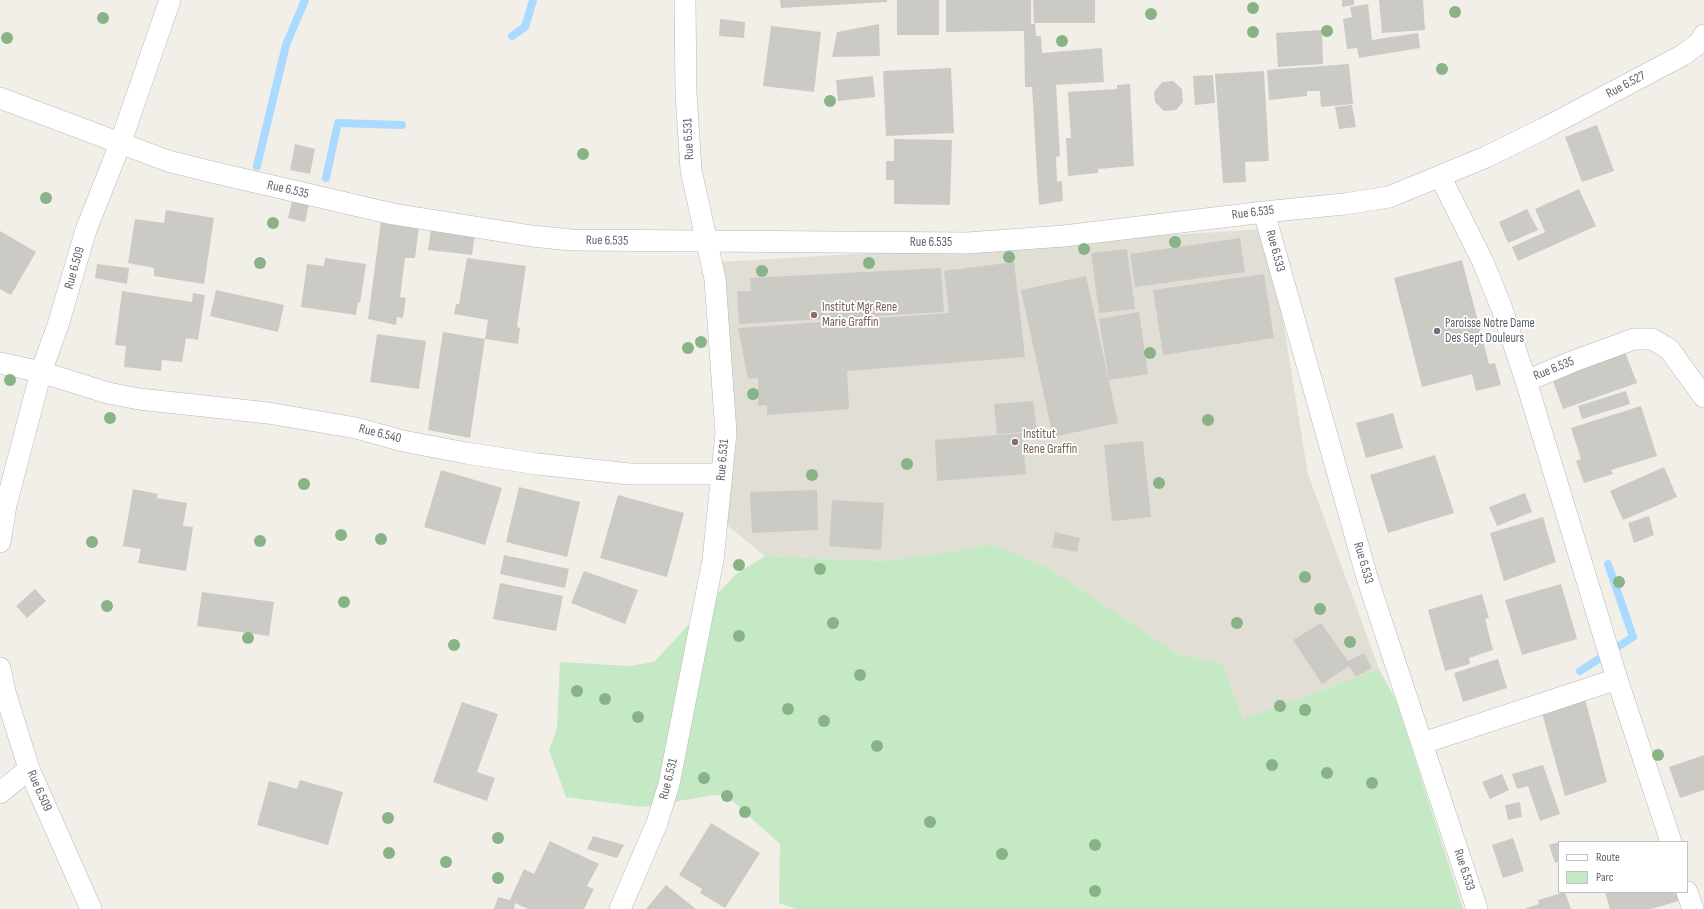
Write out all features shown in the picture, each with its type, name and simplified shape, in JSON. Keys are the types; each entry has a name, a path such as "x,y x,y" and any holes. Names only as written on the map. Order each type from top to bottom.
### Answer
{"street":[{"name":"Rue 6.509","path":"0,542 6,505 41,372 58,325 86,230 120,144 170,0"},
{"name":"Rue 6.531","path":"620,909 657,823 669,784 713,560 726,433 715,279 691,170 686,93 685,0"},
{"name":"Rue 6.527","path":"1440,176 1486,157 1543,129 1683,55 1699,43 1704,35"},
{"name":"Rue 6.535","path":"0,98 168,161 212,172 394,214 532,236 571,240 967,243 1064,236 1344,204 1389,197 1440,176 1483,262 1502,309 1526,380 1634,339 1652,339 1669,348 1704,397"},
{"name":"Rue 6.533","path":"1264,212 1368,581 1477,909"},
{"name":"Rue 6.540","path":"0,363 41,372 108,393 139,399 268,413 356,428 402,441 537,464 630,474 722,474"},
{"path":"1526,380 1617,679 1670,841"},
{"name":"Rue 6.509","path":"0,668 5,692 29,769 92,909"},
{"path":"1423,744 1617,679"},
{"path":"0,793 29,769"},
{"path":"1687,893 1693,909"}],"shaded area":[{"name":"Institut Rene Graffin","path":"1268,229 1308,474 1379,669 1243,719 1223,664 1178,654 1047,567 991,544 955,551 883,561 765,556 717,517 721,262"}],"green space":[{"path":"991,544 1047,567 1178,654 1223,664 1243,719 1379,669 1396,700 1463,909 796,909 779,903 780,844 727,796 715,795 642,807 566,797 549,750 557,728 560,662 629,666 654,662 735,575 765,556 883,561 955,551"}],"building":[{"path":"780,0 887,0 887,2 781,8"},
{"path":"897,0 939,0 939,35 897,35"},
{"path":"946,0 1031,0 1031,24 1034,24 1033,0 1095,0 1095,23 1035,23 1036,36 1041,36 1042,53 1102,48 1104,82 1056,85 1060,156 1056,157 1057,182 1062,181 1063,201 1039,205 1032,87 1025,87 1024,31 946,32"},
{"path":"1342,0 1354,0 1354,5 1342,7"},
{"path":"1379,0 1423,0 1425,30 1382,33"},
{"path":"1368,4 1372,40 1418,33 1420,48 1359,58 1357,48 1347,49 1343,19 1352,17 1350,7"},
{"path":"720,19 745,22 744,38 719,36"},
{"path":"879,24 880,56 832,57 837,32"},
{"path":"771,26 821,32 814,92 763,86"},
{"path":"1322,30 1323,64 1278,67 1276,33"},
{"path":"1349,64 1353,104 1321,107 1320,91 1307,91 1307,96 1269,100 1267,70"},
{"path":"951,68 954,133 886,136 883,71"},
{"path":"1264,71 1269,161 1245,162 1246,182 1223,183 1215,74"},
{"path":"1213,75 1215,103 1195,105 1193,76"},
{"path":"873,76 875,97 838,101 836,80"},
{"path":"1173,81 1182,89 1183,102 1176,110 1164,111 1155,102 1154,92 1162,82"},
{"path":"1130,84 1134,166 1098,169 1098,173 1068,176 1066,138 1071,138 1068,92 1117,89 1117,85"},
{"path":"1352,105 1356,127 1339,129 1335,107"},
{"path":"1597,125 1614,171 1582,182 1565,137"},
{"path":"894,139 952,140 950,205 894,204 894,180 886,180 886,161 894,161"},
{"path":"295,144 315,149 310,174 290,170"},
{"path":"1579,189 1596,226 1518,261 1512,247 1545,232 1535,209"},
{"path":"292,201 309,205 305,222 288,218"},
{"path":"1527,209 1538,230 1508,243 1499,222"},
{"path":"166,210 214,218 204,284 154,276 154,268 128,263 135,219 164,223"},
{"path":"381,221 419,227 415,258 405,258 400,297 406,298 403,318 397,317 396,325 368,319"},
{"path":"431,229 475,234 472,255 428,250"},
{"path":"0,231 36,252 11,295 0,289"},
{"path":"1240,238 1245,272 1135,287 1130,254"},
{"path":"1127,249 1135,309 1099,313 1091,253"},
{"path":"325,258 366,264 360,303 358,302 356,315 301,307 307,264 324,266"},
{"path":"467,258 526,266 517,327 520,328 518,344 485,339 488,320 454,314 456,304 459,304"},
{"path":"1462,260 1489,364 1495,363 1501,385 1476,391 1472,374 1422,387 1394,278"},
{"path":"1014,262 1025,357 847,371 849,409 767,415 767,405 758,406 758,378 748,379 738,328 949,313 944,271"},
{"path":"97,264 129,268 127,284 95,278"},
{"path":"941,268 944,312 739,324 737,291 751,291 750,278"},
{"path":"1264,274 1274,338 1163,355 1153,290"},
{"path":"1086,276 1118,423 1053,437 1021,290"},
{"path":"216,290 284,305 278,332 210,316"},
{"path":"122,291 192,302 193,293 205,295 198,340 186,338 182,362 162,360 161,371 124,367 126,346 115,345"},
{"path":"1139,312 1148,374 1109,380 1099,319"},
{"path":"443,332 485,339 470,438 428,430"},
{"path":"377,334 426,341 419,389 370,382"},
{"path":"1625,352 1637,383 1563,409 1552,378"},
{"path":"1626,391 1630,404 1582,419 1578,406"},
{"path":"1033,401 1037,431 997,434 994,404"},
{"path":"1641,406 1657,456 1611,470 1613,474 1584,483 1576,461 1581,459 1571,428"},
{"path":"1393,413 1403,448 1366,458 1356,423"},
{"path":"1022,433 1026,474 937,481 935,440"},
{"path":"1143,441 1151,517 1112,521 1104,445"},
{"path":"1435,455 1454,513 1388,533 1370,475"},
{"path":"1664,467 1677,497 1623,520 1610,491"},
{"path":"441,470 502,488 485,545 424,527"},
{"path":"519,487 580,502 567,557 506,542"},
{"path":"133,489 158,494 157,498 187,503 183,526 193,527 186,571 138,563 141,549 123,546"},
{"path":"817,490 818,530 752,533 750,492"},
{"path":"1525,493 1532,512 1497,526 1489,507"},
{"path":"618,495 684,513 667,577 600,558"},
{"path":"832,500 884,503 881,550 829,546"},
{"path":"1649,516 1654,535 1634,543 1628,523"},
{"path":"1543,517 1556,562 1504,581 1490,533"},
{"path":"1055,532 1080,538 1077,552 1052,547"},
{"path":"504,555 569,569 565,588 500,574"},
{"path":"584,571 638,590 625,624 571,603"},
{"path":"500,583 563,596 556,631 493,619"},
{"path":"1561,584 1577,639 1522,655 1505,600"},
{"path":"35,589 46,601 27,618 16,606"},
{"path":"202,592 274,602 269,636 197,626"},
{"path":"1482,594 1489,618 1485,619 1493,650 1469,658 1470,664 1445,671 1428,610"},
{"path":"1321,623 1348,661 1364,653 1372,668 1356,677 1349,666 1322,684 1293,640"},
{"path":"1498,659 1507,688 1463,702 1454,673"},
{"path":"1585,699 1607,782 1565,796 1540,706"},
{"path":"462,702 498,714 477,772 495,778 487,801 433,782"},
{"path":"1704,755 1704,790 1680,798 1669,767"},
{"path":"1543,765 1560,814 1540,821 1528,786 1517,789 1512,774"},
{"path":"1502,774 1509,790 1490,799 1482,782"},
{"path":"300,780 343,792 328,845 257,825 269,781 297,789"},
{"path":"1520,802 1522,817 1508,820 1505,805"},
{"path":"711,823 760,853 725,908 700,893 702,889 679,875"},
{"path":"593,836 624,845 617,858 587,849"},
{"path":"1513,838 1524,871 1503,878 1492,845"},
{"path":"550,841 599,864 587,886 594,889 584,909 528,909 515,903 514,909 494,909 498,897 510,900 524,869 534,874"},
{"path":"1558,842 1558,862 1555,863 1549,845"},
{"path":"666,885 696,909 646,909"},
{"path":"1565,893 1571,909 1524,909 1539,904 1538,900"},
{"path":"1605,893 1679,893 1682,900 1651,909 1610,909"}],"waterway":[{"path":"257,166 286,45 305,0"},
{"path":"512,36 525,27 533,0"},
{"path":"326,178 338,123 402,125"},
{"path":"1580,671 1633,637 1608,564"}],"place":[{"name":"Institut Mgr Rene Marie Graffin","path":"814,315"},
{"name":"Paroisse Notre Dame Des Sept Douleurs","path":"1437,331"},
{"name":"Institut Rene Graffin","path":"1015,442"}]}
